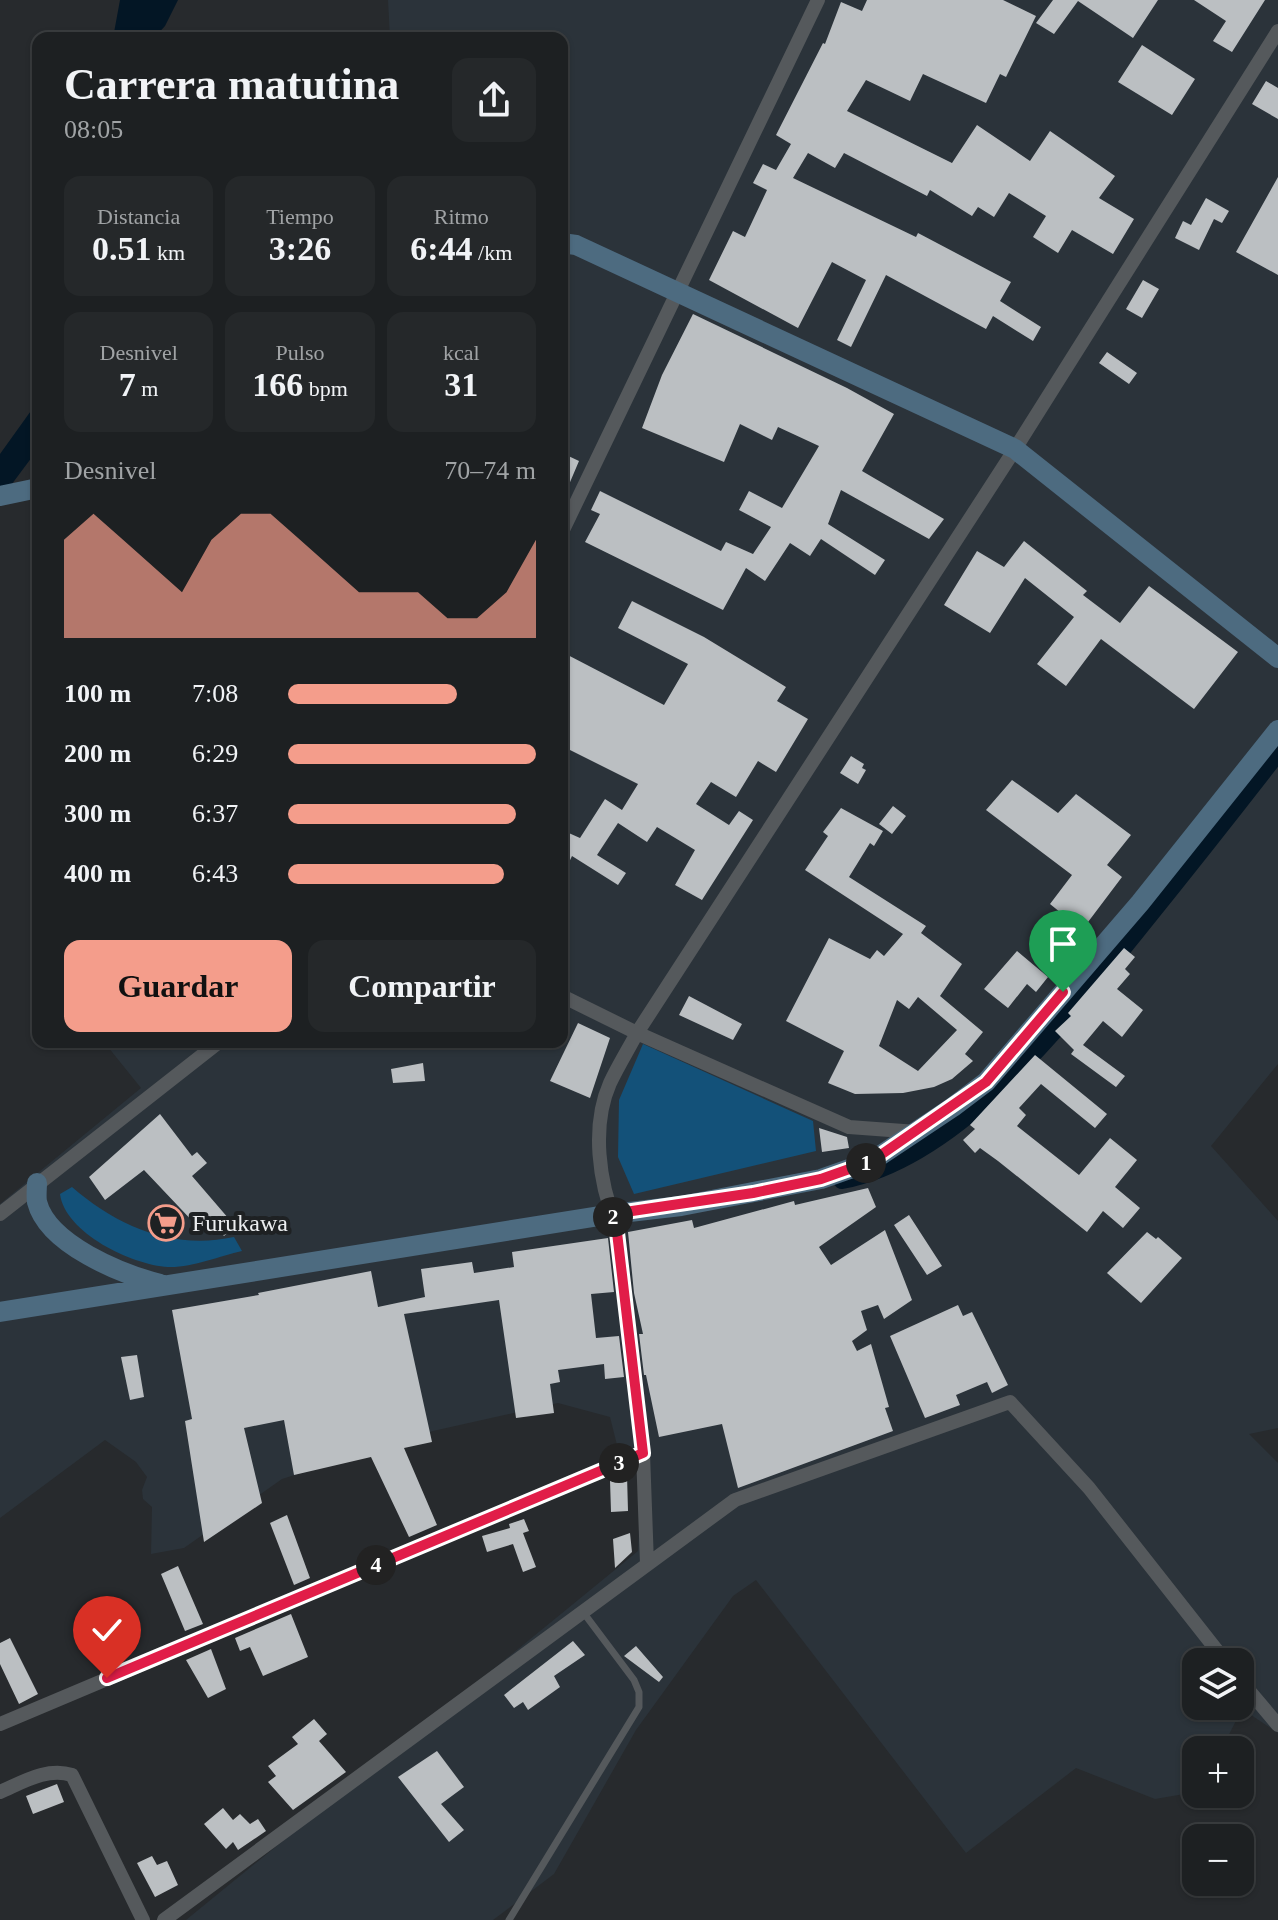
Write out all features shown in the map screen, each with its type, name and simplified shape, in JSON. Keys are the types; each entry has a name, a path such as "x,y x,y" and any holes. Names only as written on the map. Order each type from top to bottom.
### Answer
{"street":[{"path":"568,519 818,0"},
{"path":"647,1564 643,1453 616,1224 605,1192 600,1126 610,1084 637,1033 1015,449 1278,31"},
{"path":"568,244 677,291 1015,449 1278,658"},
{"path":"0,496 32,489"},
{"path":"0,1312 612,1214 681,1206 821,1179 872,1161 986,1082 1140,903 1278,730"},
{"path":"568,999 849,1127 917,1132"},
{"path":"0,1214 211,1048"},
{"path":"37,1183 37,1203 61,1236 122,1273 169,1286"},
{"path":"164,1920 735,1500 1010,1402 1089,1488 1215,1648"},
{"path":"0,1724 643,1453"},
{"path":"1254,1697 1278,1725"},
{"path":"0,1792 44,1774 60,1771 72,1775 143,1920"}],"lane":[{"path":"509,1920 639,1707 639,1692 634,1680 583,1612"}],"shaded area":[{"path":"120,0 178,0 160,32 114,32"},
{"path":"388,0 1278,0 1278,1064 1211,1146 1278,1221 1278,1428 1249,1434 1278,1463 1278,1733 1254,1717 1254,1648 1182,1648 1182,1720 1236,1720 1228,1736 1182,1736 1182,1794 1155,1799 1076,1768 966,1853 756,1580 733,1596 636,1730 554,1874 493,1920 186,1920 638,1551 643,1453 617,1445 610,1417 558,1403 433,1431 282,1479 184,1548 151,1554 152,1507 143,1499 142,1490 147,1477 136,1462 105,1440 0,1518 0,1204 141,1088 109,1048 568,1048 568,32 390,32"},
{"path":"32,409 32,457 0,500 0,454"},
{"path":"643,1044 813,1121 816,1151 634,1194 618,1157 619,1100"},
{"path":"72,1187 108,1214 147,1232 189,1240 234,1237 242,1251 177,1267 137,1260 102,1244 74,1222 60,1194"}],"building":[{"path":"867,0 1003,0 1036,16 1006,77 1000,74 986,103 923,74 910,101 866,80 847,111 952,163 977,125 1030,161 1050,131 1115,176 1099,198 1134,219 1113,254 1072,230 1058,253 1033,237 1046,216 1009,193 994,217 978,207 972,216 930,190 927,196 844,153 835,168 808,153 793,178 916,237 918,233 1011,282 1000,301 1041,327 1033,341 993,316 986,329 886,275 851,347 837,340 866,280 832,262 798,328 709,280 733,231 745,237 767,190 753,183 763,164 776,170 791,144 776,135 825,44 841,2 862,11"},
{"path":"1053,0 1158,0 1133,38 1078,1 1054,34 1036,23"},
{"path":"1194,0 1265,0 1232,52 1213,41 1226,21"},
{"path":"1142,45 1195,79 1172,115 1118,82"},
{"path":"1266,81 1278,88 1278,119 1252,104"},
{"path":"1278,177 1278,275 1236,252"},
{"path":"1206,198 1229,211 1222,223 1214,219 1199,250 1175,238 1183,221 1191,225"},
{"path":"1143,280 1159,289 1142,318 1126,309"},
{"path":"693,314 894,414 862,471 944,519 929,539 841,490 828,524 885,560 875,575 821,539 810,556 790,543 765,581 746,568 723,610 585,542 600,514 591,510 600,491 721,551 726,542 753,554 771,527 739,510 749,491 782,508 819,446 778,427 772,440 740,424 724,462 642,428 662,375"},
{"path":"1107,352 1137,373 1129,384 1099,363"},
{"path":"568,456 579,461 568,487"},
{"path":"1024,541 1087,591 1083,595 1120,623 1149,586 1238,652 1194,709 1101,639 1066,686 1037,664 1074,617 1025,578 990,633 944,605 977,551 1004,567"},
{"path":"632,601 704,637 786,687 777,701 808,719 776,772 758,761 736,797 711,782 696,804 729,825 739,811 753,820 702,900 675,885 695,850 657,827 647,842 618,823 597,855 626,873 618,885 572,856 568,864 568,833 580,838 605,799 622,810 638,784 568,749 568,655 664,705 688,664 618,628"},
{"path":"851,756 864,764 862,768 866,770 858,784 840,773"},
{"path":"1012,780 1058,813 1076,794 1131,835 1107,865 1122,877 1082,930 1050,904 1072,875 986,810"},
{"path":"893,806 906,816 892,834 879,824"},
{"path":"841,808 883,831 874,846 870,843 849,877 926,926 921,933 962,964 940,996 983,1032 965,1054 973,1061 952,1079 934,1087 903,1093 855,1094 828,1083 844,1051 786,1021 829,938 870,959 877,950 884,956 903,934 805,870 828,836 823,832","holes":["918,997 957,1030 918,1071 879,1046 897,1000 909,1009"]},
{"path":"1124,948 1135,957 1125,969 1130,974 1117,989 1143,1010 1122,1037 1103,1021 1083,1045 1125,1076 1116,1087 1071,1054 1074,1050 1055,1031 1071,1016 1068,1013"},
{"path":"1017,951 1048,977 1036,992 1027,984 1008,1008 984,989"},
{"path":"689,996 742,1024 733,1040 679,1015"},
{"path":"578,1023 610,1038 590,1098 550,1081"},
{"path":"1035,1055 1107,1114 1095,1128 1041,1084 1019,1108 1026,1115 1017,1126 1079,1175 1110,1138 1137,1160 1115,1187 1140,1208 1123,1228 1103,1211 1087,1232 998,1161 980,1148 975,1153 963,1140 975,1129 970,1125"},
{"path":"423,1063 425,1081 393,1083 391,1069"},
{"path":"160,1114 192,1156 197,1152 207,1163 192,1176 235,1226 224,1236 215,1225 210,1229 202,1221 197,1226 144,1170 105,1200 89,1177"},
{"path":"819,1128 847,1137 849,1148 822,1152"},
{"path":"868,1188 876,1207 819,1247 831,1265 885,1230 912,1300 884,1319 878,1305 861,1311 867,1330 852,1341 857,1351 871,1344 893,1431 738,1488 722,1424 659,1437 644,1375 639,1334 643,1334 634,1293 628,1232 692,1220 694,1228 794,1201 795,1205"},
{"path":"909,1215 942,1266 927,1275 894,1225"},
{"path":"1147,1232 1156,1239 1158,1237 1182,1258 1141,1303 1107,1273"},
{"path":"608,1238 614,1292 591,1294 596,1338 619,1336 624,1377 605,1379 604,1364 558,1370 560,1382 550,1384 554,1413 516,1418 499,1300 404,1314 432,1442 404,1448 437,1525 409,1537 371,1457 294,1475 284,1420 244,1428 262,1503 204,1542 185,1421 192,1419 172,1310 371,1271 378,1307 425,1297 421,1269 472,1262 474,1273 514,1267 512,1252"},
{"path":"958,1305 963,1316 972,1312 1008,1385 992,1393 987,1382 956,1395 960,1405 925,1418 890,1336"},
{"path":"137,1355 144,1397 130,1400 121,1357"},
{"path":"627,1475 628,1511 611,1512 610,1480"},
{"path":"287,1515 310,1578 294,1585 270,1523"},
{"path":"524,1519 529,1531 523,1533 536,1567 523,1572 513,1544 487,1552 482,1536 510,1528 509,1524"},
{"path":"630,1533 632,1552 615,1568 613,1539"},
{"path":"178,1566 203,1624 185,1631 161,1574"},
{"path":"291,1614 308,1657 263,1676 250,1647 240,1651 235,1638"},
{"path":"10,1638 38,1694 19,1704 0,1664 0,1643"},
{"path":"573,1641 585,1655 554,1676 560,1687 528,1710 523,1702 514,1708 504,1695"},
{"path":"636,1646 663,1677 659,1682 624,1656"},
{"path":"211,1649 226,1689 208,1698 186,1660"},
{"path":"314,1719 327,1734 319,1741 346,1772 293,1810 268,1782 276,1776 268,1766 298,1744 292,1737"},
{"path":"437,1751 464,1787 441,1804 464,1830 449,1842 398,1777"},
{"path":"57,1784 64,1802 33,1814 26,1796"},
{"path":"223,1808 233,1820 240,1814 250,1824 258,1819 266,1831 238,1850 233,1842 226,1849 204,1824"},
{"path":"152,1856 157,1865 167,1861 178,1885 155,1897 137,1863"}],"waterway":[{"path":"842,1180 886,1166 929,1143 1010,1078 1081,999 1278,752"}],"place":[{"name":"Furukawa","path":"166,1223"}],"route":[{"path":"107,1678 643,1453 616,1224 612,1214 753,1193 821,1179 872,1161 986,1082 1063,992"}]}
